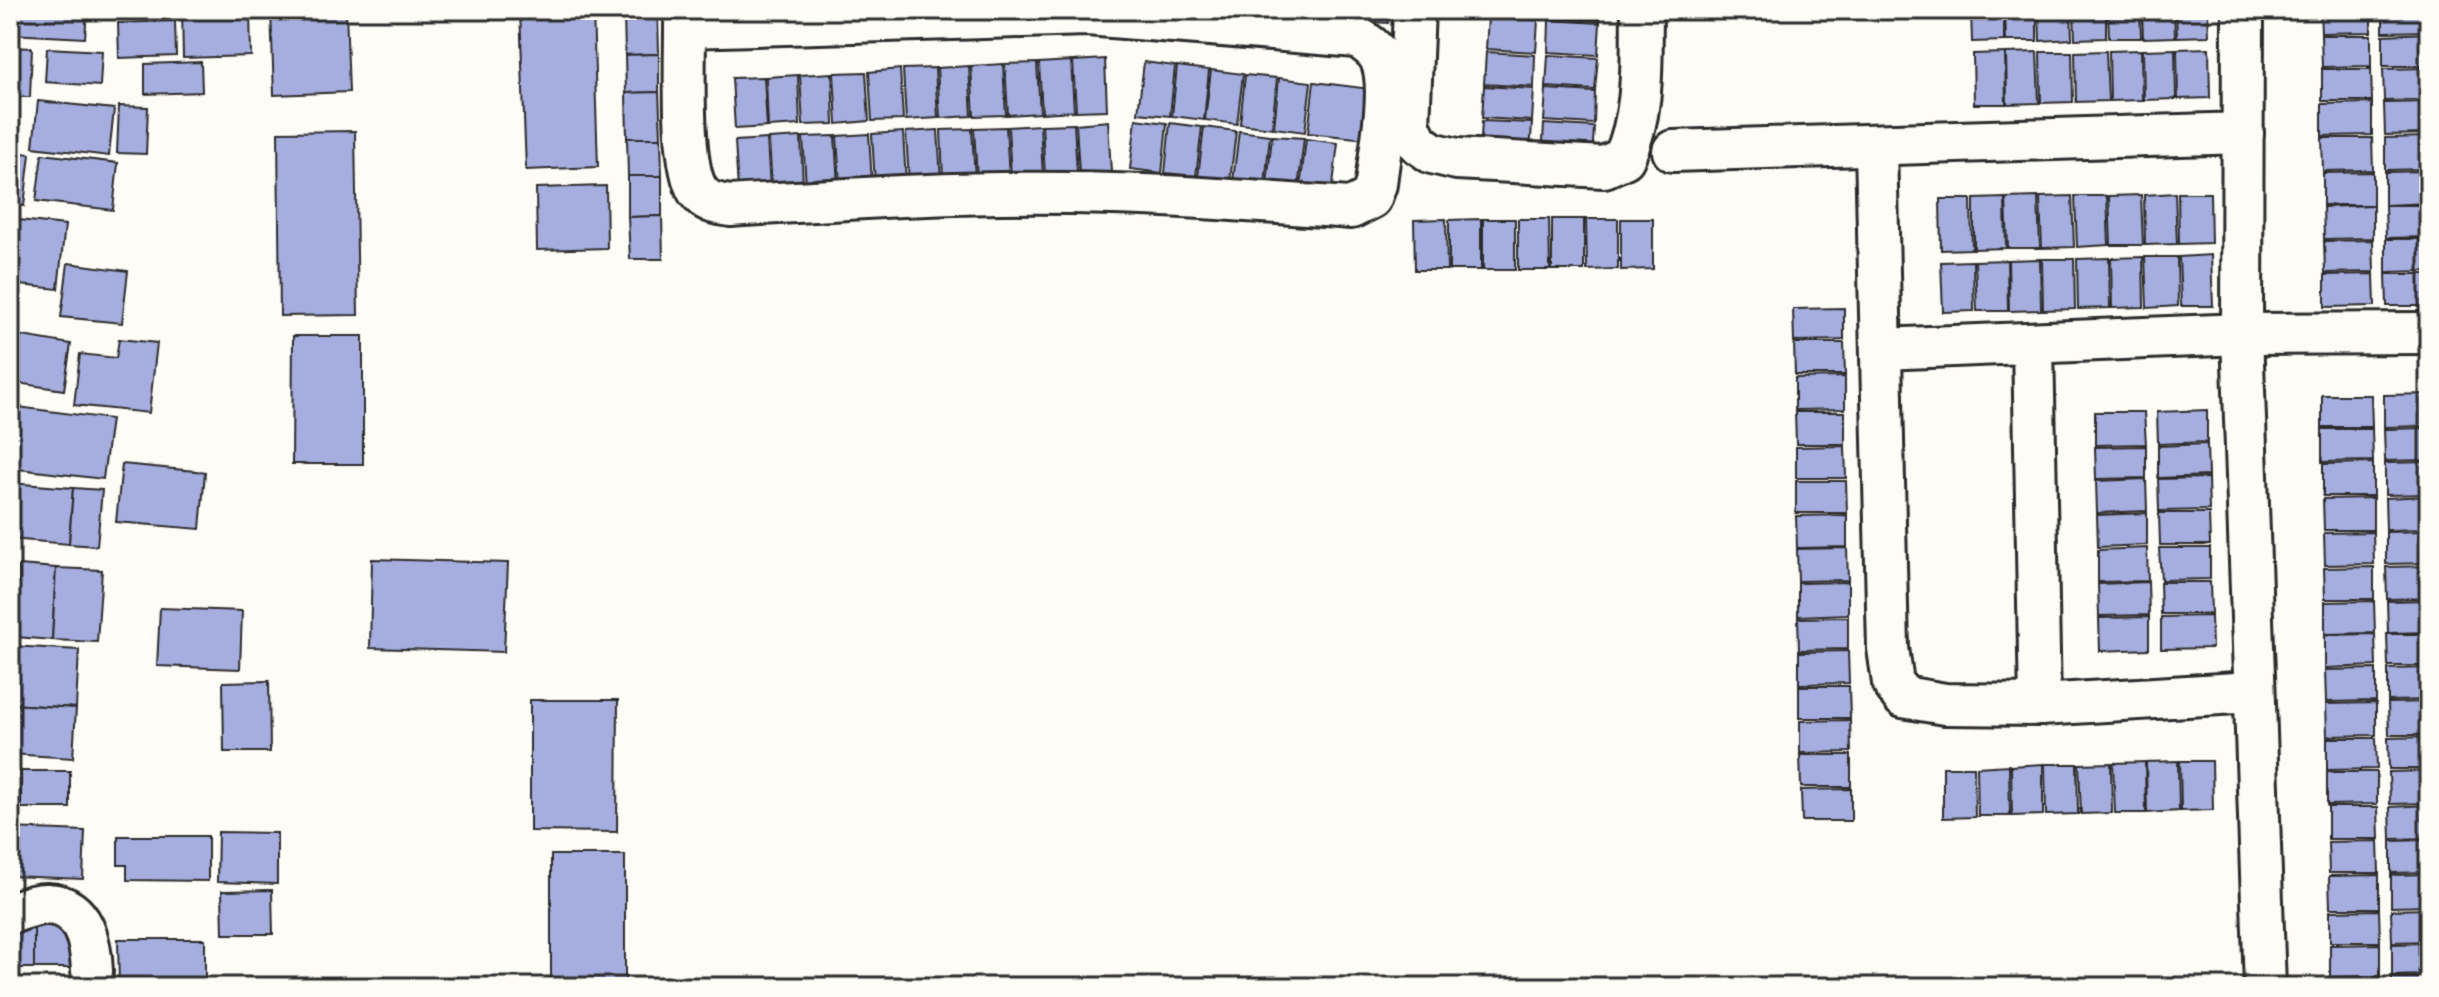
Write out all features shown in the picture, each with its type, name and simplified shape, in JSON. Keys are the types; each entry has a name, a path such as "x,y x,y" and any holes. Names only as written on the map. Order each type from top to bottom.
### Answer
{"street":[{"path":"1414,10 1409,125 1418,143 1432,153 1457,159 1604,167 1624,158 1633,138 1639,107 1642,10"},
{"path":"2243,10 2242,334 2265,987"},
{"path":"1087,15 1357,37 1372,46 1381,59 1386,79 1376,184 1371,198 1351,208 1163,195 1069,193 912,195 731,206 710,202 697,190 688,158 685,19 1087,15"},
{"path":"1673,151 1876,147 2243,133"},
{"path":"1876,147 1888,648 1893,683 1903,697 1923,703 2040,705 2253,692"},
{"path":"1882,349 2242,334 2429,333"},
{"path":"2033,344 2040,705"},
{"path":"10,913 48,904 66,910 78,919 91,942 92,971"}],"building":[{"path":"10,10 87,10 85,38 10,34"},
{"path":"182,10 250,10 251,56 183,58"},
{"path":"271,10 346,10 349,92 274,95"},
{"path":"520,10 593,10 598,167 526,170"},
{"path":"1323,10 1355,10 1354,21 1322,19"},
{"path":"1357,10 1389,10 1388,23 1357,21"},
{"path":"1488,10 1538,10 1538,17 1488,15"},
{"path":"1551,10 1600,10 1600,21 1550,18"},
{"path":"1971,10 2004,10 2004,41 1972,42"},
{"path":"2005,10 2037,10 2037,41 2006,41"},
{"path":"2039,10 2071,10 2072,39 2040,41"},
{"path":"2074,10 2106,10 2106,38 2075,39"},
{"path":"2108,10 2140,10 2141,38 2109,38"},
{"path":"2142,10 2174,10 2175,37 2143,38"},
{"path":"2176,10 2208,10 2209,36 2177,37"},
{"path":"2320,10 2371,10 2371,32 2321,33"},
{"path":"2383,10 2429,10 2429,31 2383,32"},
{"path":"658,14 659,54 625,55 624,15"},
{"path":"1488,17 1538,20 1536,52 1486,49"},
{"path":"1549,20 1600,23 1598,55 1548,52"},
{"path":"175,21 176,56 119,58 118,23"},
{"path":"2429,33 2429,66 2383,66 2383,35"},
{"path":"2321,35 2371,35 2371,66 2322,67"},
{"path":"10,47 32,48 30,97 10,97"},
{"path":"47,48 102,51 100,86 45,82"},
{"path":"2209,48 2210,98 2178,99 2177,49"},
{"path":"2175,49 2176,99 2144,100 2143,50"},
{"path":"2141,50 2142,100 2110,101 2109,51"},
{"path":"2106,51 2108,101 2076,102 2075,52"},
{"path":"1486,52 1535,55 1534,87 1484,84"},
{"path":"2037,52 2039,103 2007,104 2006,53"},
{"path":"2040,52 2072,52 2073,102 2041,103"},
{"path":"2005,53 2006,104 1974,104 1973,54"},
{"path":"659,54 659,92 626,93 625,55"},
{"path":"1548,55 1598,58 1595,90 1546,87"},
{"path":"1105,59 1107,110 1076,111 1073,61"},
{"path":"1071,61 1074,111 1042,113 1039,63"},
{"path":"201,62 202,92 145,94 145,64"},
{"path":"1144,62 1175,66 1170,116 1138,113"},
{"path":"1037,63 1040,113 1008,115 1005,64"},
{"path":"1003,64 1006,115 974,116 971,66"},
{"path":"969,66 972,116 940,118 937,68"},
{"path":"1177,66 1209,70 1204,120 1172,116"},
{"path":"935,68 938,118 906,120 903,69"},
{"path":"2429,68 2429,100 2384,101 2383,69"},
{"path":"900,69 903,120 872,121 869,72"},
{"path":"2322,69 2371,69 2372,101 2322,101"},
{"path":"1211,70 1243,74 1237,124 1205,120"},
{"path":"866,72 869,121 837,124 834,73"},
{"path":"832,73 834,124 803,125 800,75"},
{"path":"798,75 800,125 768,127 766,77"},
{"path":"1245,75 1277,78 1272,128 1240,124"},
{"path":"764,77 767,127 735,129 732,78"},
{"path":"1279,78 1311,82 1305,132 1274,128"},
{"path":"1314,82 1371,89 1366,139 1308,133"},
{"path":"1484,86 1534,89 1532,121 1482,118"},
{"path":"1546,89 1595,92 1594,124 1544,121"},
{"path":"659,92 661,138 627,138 626,93"},
{"path":"38,101 114,109 109,156 33,147"},
{"path":"2429,102 2429,134 2385,135 2384,103"},
{"path":"2372,103 2372,135 2322,136 2322,104"},
{"path":"119,106 148,107 146,154 117,153"},
{"path":"1136,119 1167,123 1162,173 1130,169"},
{"path":"1108,121 1111,172 1079,173 1076,124"},
{"path":"1482,121 1532,123 1530,155 1480,153"},
{"path":"1170,123 1202,127 1196,176 1165,173"},
{"path":"1074,124 1077,173 1045,175 1042,125"},
{"path":"1544,124 1594,127 1592,159 1542,156"},
{"path":"1040,125 1043,176 1011,177 1008,127"},
{"path":"1006,127 1009,177 977,179 974,128"},
{"path":"1204,127 1236,131 1230,181 1198,177"},
{"path":"972,129 975,179 943,180 941,130"},
{"path":"938,130 941,181 909,182 906,132"},
{"path":"355,131 358,315 280,316 278,132"},
{"path":"1239,131 1270,135 1265,185 1233,181"},
{"path":"903,132 906,182 875,184 872,134"},
{"path":"869,134 872,184 840,186 837,136"},
{"path":"835,136 838,186 806,187 803,137"},
{"path":"1272,136 1304,138 1298,189 1267,185"},
{"path":"801,137 803,187 772,189 769,139"},
{"path":"2429,137 2429,169 2385,170 2385,138"},
{"path":"627,138 661,138 662,176 628,176"},
{"path":"2322,138 2372,138 2373,170 2323,171"},
{"path":"767,139 770,189 738,191 735,141"},
{"path":"1306,139 1338,143 1332,193 1300,189"},
{"path":"10,151 30,154 24,206 10,204"},
{"path":"42,154 118,163 113,210 36,201"},
{"path":"2429,171 2429,203 2385,205 2385,172"},
{"path":"2373,172 2373,205 2323,205 2323,173"},
{"path":"628,176 662,176 662,216 628,217"},
{"path":"606,186 607,248 537,250 536,188"},
{"path":"2175,193 2177,244 2145,245 2144,195"},
{"path":"2178,193 2210,193 2211,243 2179,244"},
{"path":"2141,195 2143,245 2111,245 2109,196"},
{"path":"2072,196 2074,247 2042,248 2040,197"},
{"path":"2075,196 2107,196 2109,245 2077,247"},
{"path":"2038,197 2040,248 2008,248 2006,198"},
{"path":"2005,198 2006,248 1974,249 1974,199"},
{"path":"1940,199 1971,199 1972,249 1941,250"},
{"path":"2373,205 2373,238 2324,239 2323,207"},
{"path":"2385,205 2429,205 2429,237 2386,238"},
{"path":"662,216 663,259 630,259 628,217"},
{"path":"10,219 65,225 58,289 10,284"},
{"path":"1446,219 1447,270 1415,270 1414,220"},
{"path":"1481,219 1481,270 1449,270 1449,220"},
{"path":"1483,219 1515,219 1515,270 1483,270"},
{"path":"1518,219 1549,219 1550,270 1518,270"},
{"path":"1552,219 1584,219 1584,270 1552,270"},
{"path":"1586,219 1618,219 1618,269 1587,270"},
{"path":"1621,219 1653,219 1653,269 1621,270"},
{"path":"2386,239 2429,239 2429,271 2386,272"},
{"path":"2373,240 2374,272 2325,273 2324,241"},
{"path":"2211,255 2213,306 2181,306 2179,257"},
{"path":"2143,257 2144,307 2112,308 2111,258"},
{"path":"2145,257 2177,257 2178,306 2147,308"},
{"path":"2109,258 2110,308 2078,309 2077,259"},
{"path":"2040,259 2041,310 2009,311 2008,260"},
{"path":"2042,259 2074,259 2075,309 2043,310"},
{"path":"2007,260 2008,311 1977,311 1975,261"},
{"path":"1973,261 1974,311 1943,312 1941,262"},
{"path":"68,263 128,271 122,323 61,317"},
{"path":"2374,274 2375,306 2325,307 2325,275"},
{"path":"2386,274 2429,274 2429,306 2387,306"},
{"path":"1844,308 1844,340 1794,341 1793,309"},
{"path":"10,334 71,344 64,390 10,382"},
{"path":"293,336 363,336 363,464 292,464"},
{"path":"119,339 157,343 149,413 74,405 80,354 116,358"},
{"path":"1794,343 1844,343 1845,375 1795,375"},
{"path":"1845,377 1845,409 1795,410 1795,378"},
{"path":"2429,394 2429,426 2384,427 2384,395"},
{"path":"2322,395 2371,395 2372,427 2322,427"},
{"path":"10,406 111,419 103,479 10,468"},
{"path":"2207,410 2207,442 2158,444 2157,412"},
{"path":"1795,412 1845,412 1845,444 1796,444"},
{"path":"2095,412 2144,412 2146,444 2095,445"},
{"path":"2429,428 2429,460 2385,461 2384,429"},
{"path":"2322,429 2372,429 2373,461 2322,462"},
{"path":"2207,444 2208,476 2158,478 2158,446"},
{"path":"1845,446 1846,478 1796,478 1796,447"},
{"path":"2146,446 2146,478 2096,479 2095,447"},
{"path":"2429,462 2429,494 2385,495 2385,463"},
{"path":"2373,463 2373,496 2323,496 2323,464"},
{"path":"122,464 205,472 200,529 116,522"},
{"path":"2208,478 2209,510 2159,511 2158,479"},
{"path":"2146,479 2147,511 2097,513 2096,481"},
{"path":"1796,481 1846,481 1847,513 1796,513"},
{"path":"10,483 73,488 69,544 10,539"},
{"path":"73,488 102,490 97,546 69,544"},
{"path":"2429,496 2429,529 2386,530 2385,498"},
{"path":"2373,498 2373,530 2324,530 2323,499"},
{"path":"2147,513 2147,545 2098,547 2097,515"},
{"path":"2159,513 2209,513 2210,545 2160,545"},
{"path":"1847,515 1847,547 1797,548 1796,516"},
{"path":"2429,531 2429,563 2386,564 2386,532"},
{"path":"2373,532 2374,564 2325,565 2324,533"},
{"path":"1847,548 1848,580 1798,581 1797,549"},
{"path":"2147,548 2148,581 2098,582 2098,550"},
{"path":"2159,548 2210,548 2210,579 2161,580"},
{"path":"372,559 508,563 504,652 370,648"},
{"path":"19,565 56,568 52,640 16,637"},
{"path":"2429,566 2429,598 2387,599 2386,567"},
{"path":"2374,567 2374,599 2325,599 2324,568"},
{"path":"56,568 102,570 97,642 52,640"},
{"path":"1848,582 1848,614 1798,616 1798,583"},
{"path":"2148,582 2149,615 2099,616 2098,584"},
{"path":"2160,582 2210,582 2211,614 2161,614"},
{"path":"2429,600 2429,632 2388,633 2387,601"},
{"path":"2374,601 2375,633 2325,634 2325,602"},
{"path":"160,608 242,611 240,669 157,666"},
{"path":"2211,616 2212,648 2161,649 2161,617"},
{"path":"1848,617 1848,649 1799,650 1798,618"},
{"path":"2149,617 2149,649 2100,651 2099,618"},
{"path":"2375,634 2376,666 2325,668 2325,635"},
{"path":"2387,634 2429,634 2429,666 2388,666"},
{"path":"10,646 79,650 76,708 10,704"},
{"path":"1848,651 1849,683 1799,684 1799,652"},
{"path":"2429,668 2429,700 2388,701 2388,669"},
{"path":"2376,669 2376,701 2326,702 2325,670"},
{"path":"269,681 270,752 224,752 223,682"},
{"path":"1799,686 1849,686 1850,718 1799,718"},
{"path":"530,700 618,700 617,832 530,831"},
{"path":"2429,702 2429,735 2389,735 2388,703"},
{"path":"2376,703 2376,735 2327,736 2326,704"},
{"path":"10,704 76,708 73,758 10,754"},
{"path":"1850,720 1851,752 1800,753 1800,721"},
{"path":"2429,737 2429,769 2389,769 2388,738"},
{"path":"2327,738 2376,738 2377,769 2327,770"},
{"path":"1800,755 1851,755 1851,787 1801,787"},
{"path":"2178,761 2179,811 2147,813 2146,762"},
{"path":"2180,761 2212,761 2213,810 2181,811"},
{"path":"2145,762 2146,813 2115,813 2113,763"},
{"path":"2111,763 2112,813 2081,814 2079,764"},
{"path":"2043,764 2043,815 2012,816 2011,766"},
{"path":"2045,764 2077,764 2078,814 2046,815"},
{"path":"2009,765 2010,816 1978,816 1977,767"},
{"path":"1943,767 1974,767 1975,817 1943,818"},
{"path":"21,771 70,771 70,808 21,808"},
{"path":"2429,771 2429,803 2390,804 2389,772"},
{"path":"2327,772 2377,772 2377,804 2327,805"},
{"path":"1851,789 1851,821 1802,821 1801,790"},
{"path":"2429,805 2429,838 2391,839 2390,807"},
{"path":"2328,807 2378,807 2379,839 2328,839"},
{"path":"10,828 85,831 83,879 10,876"},
{"path":"218,832 277,833 277,884 217,882"},
{"path":"118,836 208,836 208,881 127,880 127,865 118,865"},
{"path":"2429,840 2429,872 2391,873 2391,841"},
{"path":"2378,841 2379,873 2329,873 2328,842"},
{"path":"551,855 625,855 625,987 551,987"},
{"path":"2429,874 2429,906 2391,907 2391,875"},
{"path":"2379,875 2379,908 2330,908 2329,876"},
{"path":"272,890 273,934 223,934 222,891"},
{"path":"2429,909 2429,941 2392,942 2391,910"},
{"path":"2379,910 2380,942 2330,942 2330,911"},
{"path":"10,925 34,925 34,968 10,968"},
{"path":"34,925 71,925 71,968 34,968"},
{"path":"118,939 205,939 205,987 119,987"},
{"path":"2429,943 2429,975 2392,976 2392,944"},
{"path":"2380,944 2380,976 2330,977 2330,945"},
{"path":"2380,978 2380,987 2331,987 2330,979"},
{"path":"2392,978 2429,978 2429,987 2392,987"}]}
